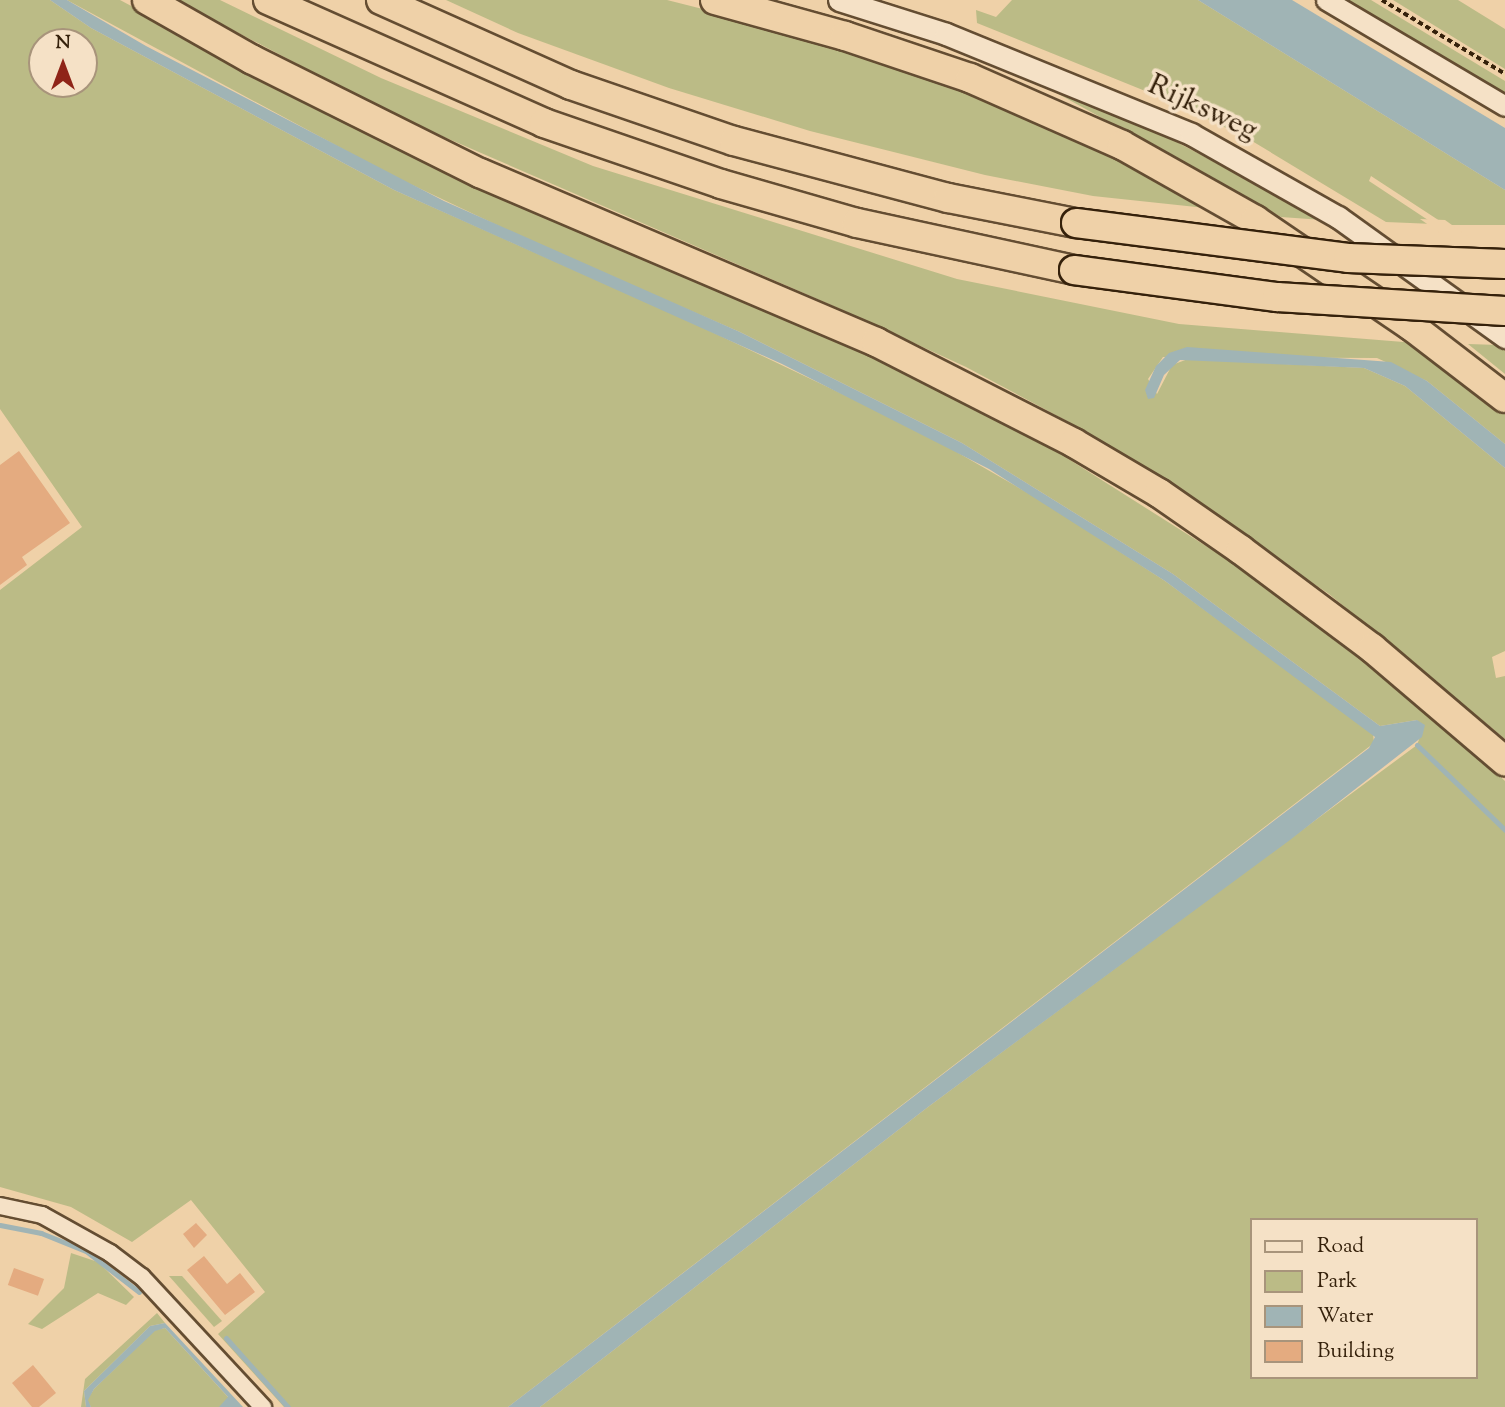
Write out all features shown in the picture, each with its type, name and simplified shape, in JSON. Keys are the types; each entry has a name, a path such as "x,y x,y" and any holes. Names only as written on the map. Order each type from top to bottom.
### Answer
{"highway":[{"path":"147,0 251,59 480,173 876,342 1074,443 1159,493 1252,558 1371,648 1505,761"},
{"path":"268,0 439,80 683,172 857,223 1074,270 1277,297 1505,311"},
{"path":"381,0 571,85 734,141 935,195 1076,223 1348,258 1505,264"},
{"path":"715,0 845,36 970,78 1122,145 1255,220 1324,266 1505,398"}],"main road":[{"name":"Rijksweg","path":"839,0 1066,80 1191,134 1338,217 1505,337"}],"street":[{"path":"1326,0 1505,106"},
{"path":"0,1206 42,1215 110,1252 142,1277 262,1407"}],"path":[{"path":"1382,0 1505,75"}],"green space":[{"path":"0,0 50,0 91,28 28,28 28,98 98,98 98,32 394,190 691,322 920,431 1040,500 1165,581 1373,733 1374,743 508,1407 284,1407 218,1334 265,1292 191,1200 132,1242 71,1207 0,1187 0,590 82,527 0,409"},
{"path":"67,0 120,0 390,144 847,345 1040,441 1236,565 1427,711 1505,781 1505,1407 540,1407 928,1107 1417,745 1422,731 1417,720 1380,726 1173,574 962,443 740,332 543,247 389,174"},
{"path":"176,0 220,0 381,78 593,166 957,279 1179,324 1416,343 1505,414 1505,444 1427,381 1377,358 1163,357 1148,379 1157,394 1172,365 1188,359 1364,368 1405,386 1505,468 1505,651 1492,657 1496,678 1505,676 1505,739 1329,594 1078,427 966,367 838,308 398,117"},
{"path":"446,0 667,0 809,36 943,81 1088,142 1215,209 1093,196 985,175 810,131 669,88 518,33"},
{"path":"1012,0 1198,0 1505,190 1505,225 1446,225 1371,176 1369,181 1434,224 1386,222 1247,138 1170,101 977,23 976,10 996,17"},
{"path":"1340,0 1371,0 1505,81 1505,98"},
{"path":"1393,0 1458,0 1505,29 1505,69"},
{"path":"1044,86 1171,139 1323,220 1281,217"},
{"path":"1468,344 1498,345 1505,351 1505,374"},
{"path":"71,1253 98,1262 134,1297 126,1305 98,1293 42,1329 28,1324 64,1288"},
{"path":"169,1276 182,1276 222,1321 214,1327"},
{"path":"157,1313 165,1323 150,1326 84,1391 86,1407 81,1407 85,1379"},
{"path":"165,1328 237,1407 91,1407 87,1400 94,1389 155,1330"}],"water":[{"path":"50,0 67,0 146,46 444,201 740,332 962,443 1173,574 1380,726 1417,720 1425,725 1422,737 1290,840 928,1107 540,1407 508,1407 1369,748 1375,737 1165,581 989,469 782,364 394,190 98,32 98,28 91,28"},
{"path":"1198,0 1292,0 1505,128 1505,190"},
{"path":"1187,347 1391,362 1427,381 1505,444 1505,468 1405,386 1364,368 1180,360 1164,375 1154,398 1148,399 1145,390 1156,366 1169,353"},
{"path":"165,1323 243,1407 219,1407 228,1397 165,1328 155,1331 94,1389 88,1400 91,1407 86,1407 84,1391 150,1326"}],"pier":[{"path":"1420,219 1445,220 1505,263 1505,278"}],"building":[{"path":"19,451 70,523 22,557 27,565 0,585 0,465"},
{"path":"196,1223 207,1235 194,1248 183,1234"},
{"path":"204,1256 227,1284 240,1273 255,1292 225,1315 187,1270"},
{"path":"14,1268 44,1279 38,1296 8,1285"},
{"path":"33,1365 56,1393 39,1407 32,1407 12,1383"}],"waterway":[{"path":"1417,745 1505,830"},
{"path":"0,1225 41,1233 86,1251 139,1292"},
{"path":"226,1338 288,1407"}]}
